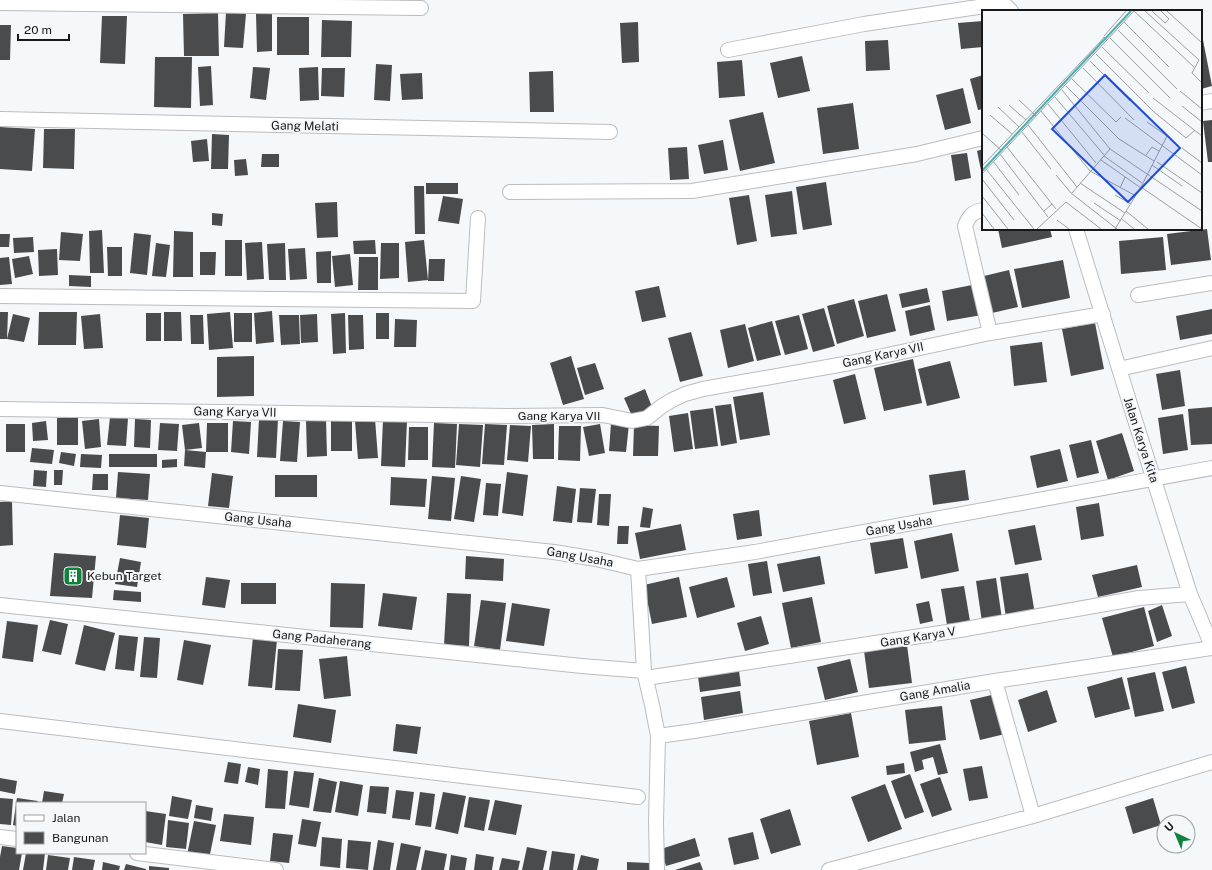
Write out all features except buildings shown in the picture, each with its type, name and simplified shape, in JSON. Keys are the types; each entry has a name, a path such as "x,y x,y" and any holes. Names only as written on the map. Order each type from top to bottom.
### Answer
{"street":[{"path":"0,3 421,8"},
{"path":"728,50 864,24 998,4 1005,5 1011,10"},
{"path":"1202,103 1212,101"},
{"name":"Gang Melati","path":"0,119 610,132"},
{"path":"510,192 692,191 917,154 982,138"},
{"path":"982,210 976,211 969,217 965,226 990,333"},
{"path":"0,296 473,301 478,218"},
{"name":"Jalan Karya Kita","path":"1076,230 1190,594 1211,643"},
{"path":"1138,295 1212,283"},
{"name":"Gang Karya VII","path":"0,409 503,416 603,415 632,421 647,418 672,400 685,394 703,389 850,363 990,333 1103,314"},
{"path":"1119,369 1212,348"},
{"name":"Gang Usaha","path":"0,493 554,552 596,559 638,569 755,552 1212,468"},
{"path":"638,569 645,674 658,736 656,822 657,870"},
{"name":"Gang Karya V","path":"645,674 960,630 1139,598 1190,594"},
{"name":"Gang Padaherang","path":"0,604 645,674"},
{"name":"Gang Amalia","path":"658,736 694,732 1211,643"},
{"path":"995,681 1033,816"},
{"path":"0,721 638,797"},
{"path":"829,870 1033,816 1212,762"},
{"path":"0,837 16,839"},
{"path":"145,854 276,870"}],"place":[{"name":"Kebun Target","path":"73,576"}]}
